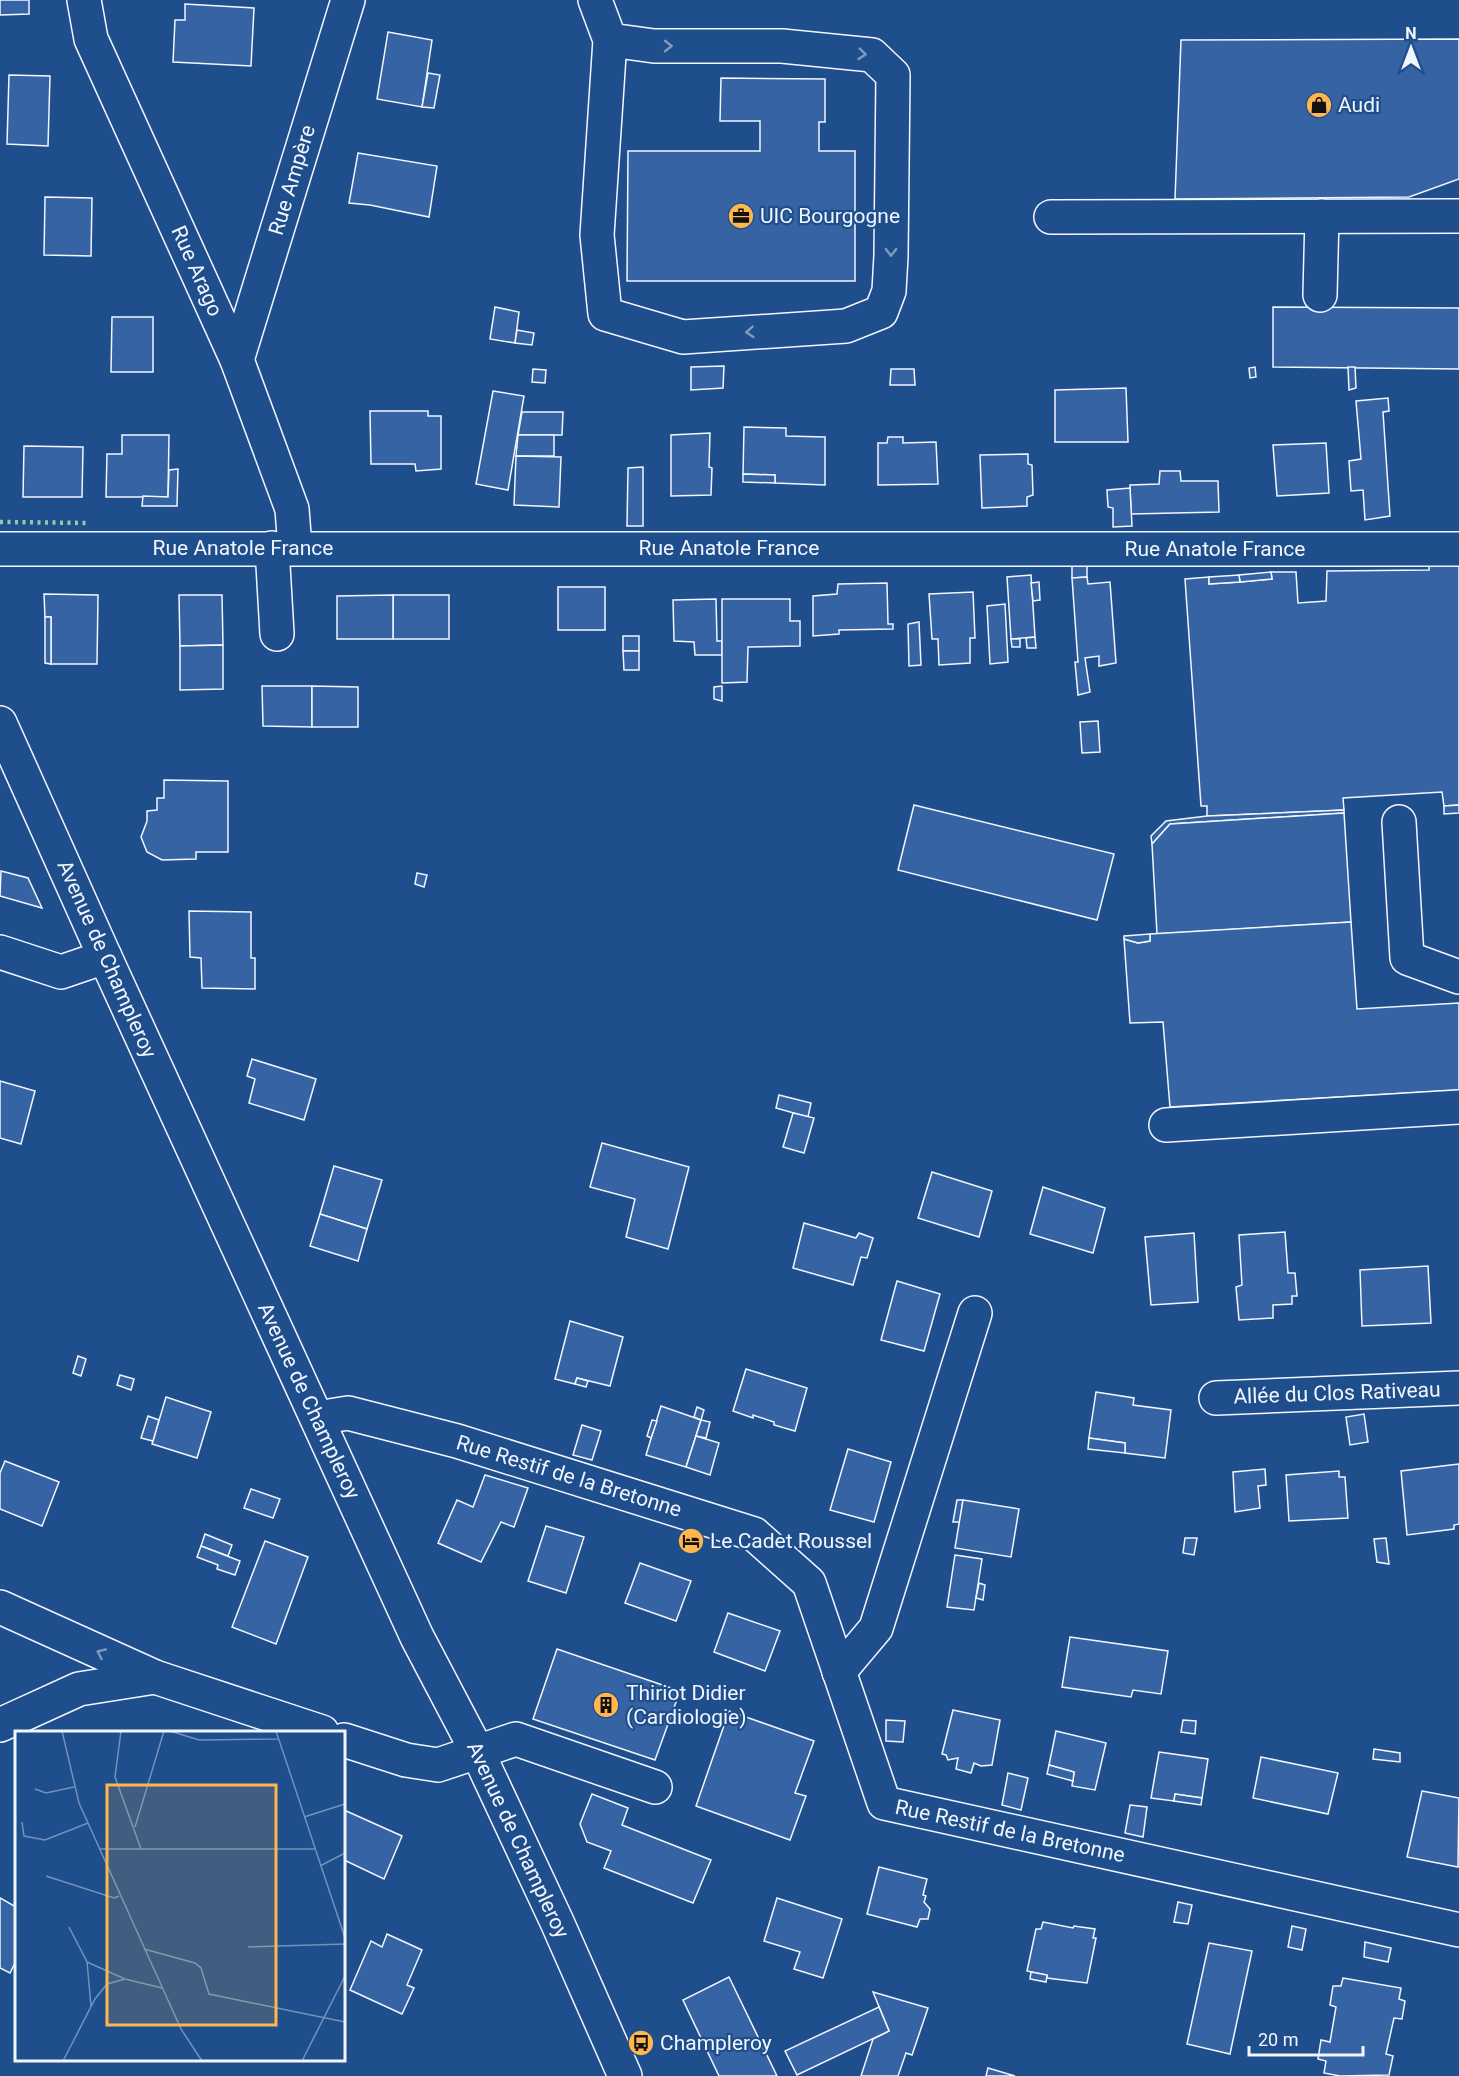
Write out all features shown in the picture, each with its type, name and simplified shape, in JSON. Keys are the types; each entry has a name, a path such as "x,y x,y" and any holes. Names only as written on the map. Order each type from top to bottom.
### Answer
{"street":[{"name":"Rue Arago","path":"84,0 91,39 237,360 292,509 283,548 277,634"},
{"name":"Rue Ampère","path":"237,360 348,0"},
{"path":"595,0 610,40 597,235 605,314 683,337 846,326 881,312 889,291 891,256 893,75 872,55 782,46 654,46 610,40"},
{"path":"1320,295 1322,216"},
{"path":"1051,217 1459,216"},
{"name":"Rue Anatole France","path":"0,549 1459,549"},
{"name":"Avenue de Champleroy","path":"0,723 417,1637 478,1753 557,1922 625,2076"},
{"path":"1399,822 1407,958 1459,977"},
{"path":"0,952 61,972 105,957"},
{"path":"1166,1125 1459,1107"},
{"path":"839,1672 876,1628 975,1313"},
{"name":"Allée du Clos Rativeau","path":"1216,1398 1459,1388"},
{"name":"Rue Restif de la Bretonne","path":"317,1418 348,1413 457,1441 754,1534 809,1583 884,1803 1459,1930"},
{"path":"0,1607 155,1677 311,1731"},
{"path":"0,1725 79,1689 155,1677"},
{"path":"345,1740 406,1760 438,1765 516,1739 655,1787"}],"building":[{"path":"0,0 29,0 29,14 0,15"},
{"path":"185,4 254,8 251,66 173,62 175,20 185,20"},
{"path":"388,32 432,40 422,107 377,99"},
{"name":"Audi","path":"1459,39 1459,179 1409,197 1175,199 1181,40"},
{"path":"428,73 440,75 434,108 422,107"},
{"path":"9,75 50,76 48,146 7,144"},
{"name":"UIC Bourgogne","path":"721,78 825,79 825,122 819,122 819,151 855,151 855,281 627,281 628,151 760,151 760,121 720,121"},
{"path":"358,153 437,166 429,217 349,203"},
{"path":"45,197 92,198 91,256 44,255"},
{"path":"495,307 519,312 515,343 490,339"},
{"path":"1273,307 1459,308 1459,369 1273,367"},
{"path":"112,317 153,317 153,372 111,372"},
{"path":"517,330 534,333 532,345 515,343"},
{"path":"724,366 723,388 691,390 691,367"},
{"path":"1255,367 1256,377 1250,378 1249,368"},
{"path":"1348,367 1355,367 1356,388 1349,390"},
{"path":"533,369 546,370 545,383 532,382"},
{"path":"891,369 914,369 915,385 890,385"},
{"path":"1126,388 1128,442 1055,442 1055,390"},
{"path":"493,391 524,396 508,490 476,484"},
{"path":"1388,398 1389,411 1383,412 1390,516 1365,520 1363,490 1351,491 1349,461 1361,459 1356,401"},
{"path":"370,411 428,411 428,416 441,416 441,469 416,471 415,464 371,464"},
{"path":"522,412 563,412 562,435 518,435"},
{"path":"744,427 786,428 786,436 825,437 825,485 775,483 775,475 743,474"},
{"path":"710,433 711,495 671,496 671,435"},
{"path":"122,435 169,435 168,497 106,497 107,454 122,454"},
{"path":"518,435 554,435 554,456 516,456"},
{"path":"888,437 903,437 903,443 936,442 938,484 878,485 878,443 887,443"},
{"path":"1326,443 1329,493 1277,496 1273,445"},
{"path":"24,446 83,447 82,497 23,497"},
{"path":"1028,454 1028,464 1032,465 1033,495 1027,497 1027,506 982,508 980,455"},
{"path":"516,456 561,457 559,507 514,505"},
{"path":"643,467 643,526 627,526 628,468"},
{"path":"178,469 177,506 142,506 143,496 168,497 169,470"},
{"path":"1160,471 1180,471 1181,481 1218,481 1219,512 1131,514 1130,485 1159,484"},
{"path":"743,474 775,475 775,483 743,482"},
{"path":"1130,488 1132,526 1113,527 1113,508 1108,507 1107,490"},
{"path":"1072,565 1087,566 1087,577 1072,578"},
{"path":"1429,565 1459,565 1459,805 1444,806 1442,792 1343,798 1344,810 1207,816 1207,806 1201,806 1185,579 1209,577 1209,584 1272,579 1271,572 1296,572 1298,603 1326,601 1327,571 1429,570"},
{"path":"1271,572 1272,579 1240,582 1239,575"},
{"path":"1031,575 1035,637 1011,639 1007,577"},
{"path":"1239,575 1240,582 1209,584 1209,577"},
{"path":"1087,577 1088,584 1110,582 1116,663 1099,666 1099,656 1085,658 1090,692 1078,695 1072,578"},
{"path":"1039,582 1040,600 1033,601 1031,583"},
{"path":"887,583 888,624 893,624 893,629 839,630 839,634 813,636 813,596 837,594 838,584"},
{"path":"558,587 605,587 605,630 558,630"},
{"path":"973,592 975,638 970,638 970,663 939,665 938,639 932,639 929,594"},
{"path":"44,594 98,595 97,664 51,664 51,617 45,617"},
{"path":"179,595 222,595 223,645 180,646"},
{"path":"393,595 449,595 449,639 393,639"},
{"path":"393,595 393,639 337,639 337,596"},
{"path":"716,599 717,641 722,641 722,655 695,655 694,642 674,641 673,600"},
{"path":"722,599 790,599 790,621 800,621 800,646 748,647 747,682 722,683"},
{"path":"1005,604 1008,662 990,664 987,606"},
{"path":"45,617 51,617 51,664 45,663"},
{"path":"919,622 921,665 909,666 908,624"},
{"path":"623,636 639,636 639,651 623,651"},
{"path":"1035,637 1036,648 1027,648 1026,638"},
{"path":"1011,639 1020,639 1020,647 1012,647"},
{"path":"223,645 223,689 180,690 180,646"},
{"path":"623,651 639,651 639,670 624,670"},
{"path":"262,686 312,686 312,727 263,726"},
{"path":"312,686 358,687 358,727 312,727"},
{"path":"722,686 722,701 714,699 714,687"},
{"path":"1098,721 1100,752 1082,753 1080,722"},
{"path":"164,780 228,781 228,852 196,852 196,859 162,860 147,852 141,837 147,821 147,811 157,810 157,798 164,798"},
{"path":"914,805 1114,854 1097,920 898,870"},
{"path":"1459,805 1459,813 1444,814 1444,806"},
{"path":"1344,810 1344,813 1170,824 1152,844 1151,836 1166,821 1207,816"},
{"path":"1344,813 1351,922 1157,934 1152,844 1170,824"},
{"path":"1,871 28,878 42,908 0,896"},
{"path":"417,873 427,875 424,887 415,884"},
{"path":"189,911 251,912 251,958 255,958 255,989 202,988 201,958 190,957"},
{"path":"1351,922 1357,1009 1459,1003 1459,1090 1170,1107 1163,1022 1130,1023 1124,939 1138,943 1150,941 1150,934"},
{"path":"1150,934 1150,941 1138,943 1124,939 1124,936"},
{"path":"252,1059 316,1079 304,1120 249,1103 255,1079 247,1076"},
{"path":"0,1081 35,1091 21,1144 0,1138"},
{"path":"779,1095 811,1103 808,1117 776,1108"},
{"path":"793,1113 814,1118 804,1153 783,1147"},
{"path":"602,1143 689,1167 668,1249 626,1237 635,1199 590,1187"},
{"path":"334,1166 382,1180 367,1229 320,1214"},
{"path":"932,1172 992,1191 979,1237 918,1218"},
{"path":"1043,1187 1105,1208 1093,1253 1030,1234"},
{"path":"320,1214 367,1229 358,1261 310,1246"},
{"path":"804,1223 856,1238 859,1233 873,1238 867,1258 861,1257 853,1285 793,1268"},
{"path":"1285,1232 1288,1273 1295,1273 1297,1296 1292,1296 1292,1304 1273,1305 1273,1318 1239,1320 1236,1287 1242,1285 1239,1235"},
{"path":"1194,1233 1198,1302 1151,1305 1145,1237"},
{"path":"1428,1266 1431,1323 1362,1326 1360,1270"},
{"path":"897,1281 940,1294 924,1351 881,1340"},
{"path":"570,1321 623,1337 610,1386 577,1378 575,1384 555,1379"},
{"path":"78,1356 86,1359 81,1376 73,1373"},
{"path":"746,1369 807,1388 795,1431 774,1425 774,1422 753,1415 753,1418 733,1411"},
{"path":"120,1375 134,1379 131,1390 117,1385"},
{"path":"577,1378 588,1381 586,1387 575,1384"},
{"path":"1096,1392 1134,1398 1133,1405 1171,1410 1165,1458 1125,1453 1125,1443 1089,1438"},
{"path":"166,1397 211,1412 197,1458 152,1444"},
{"path":"661,1406 701,1420 686,1467 646,1455"},
{"path":"697,1407 704,1410 701,1420 694,1417"},
{"path":"1364,1414 1368,1442 1350,1445 1346,1417"},
{"path":"148,1416 159,1420 153,1441 141,1438"},
{"path":"652,1420 657,1421 651,1438 647,1436"},
{"path":"701,1420 710,1422 706,1438 696,1436"},
{"path":"582,1425 601,1431 592,1460 573,1455"},
{"path":"696,1436 719,1443 710,1475 686,1467"},
{"path":"1089,1438 1125,1443 1125,1453 1088,1449"},
{"path":"848,1449 891,1462 874,1522 830,1510"},
{"path":"5,1461 59,1482 42,1526 0,1509 0,1473"},
{"path":"1459,1464 1459,1524 1454,1525 1454,1529 1407,1535 1401,1471"},
{"path":"1265,1469 1266,1485 1258,1486 1260,1508 1235,1512 1233,1472"},
{"path":"1339,1471 1339,1477 1345,1477 1348,1518 1289,1521 1286,1475"},
{"path":"485,1475 528,1488 514,1527 501,1522 481,1562 438,1543 457,1500 473,1507"},
{"path":"251,1489 280,1499 273,1518 244,1508"},
{"path":"957,1500 963,1500 960,1522 953,1522"},
{"path":"963,1500 1019,1509 1011,1557 955,1548"},
{"path":"546,1526 584,1537 566,1593 528,1581"},
{"path":"205,1534 232,1545 228,1556 201,1546"},
{"path":"1185,1538 1197,1538 1194,1555 1183,1553"},
{"path":"1386,1538 1389,1564 1377,1562 1374,1539"},
{"path":"265,1541 308,1557 276,1644 232,1627"},
{"path":"201,1546 240,1561 235,1575 217,1569 218,1565 197,1557"},
{"path":"955,1555 982,1559 974,1610 947,1607"},
{"path":"640,1563 691,1581 676,1621 625,1603"},
{"path":"979,1583 985,1585 983,1600 976,1598"},
{"path":"728,1613 780,1631 765,1671 714,1652"},
{"path":"1070,1637 1168,1651 1161,1694 1133,1690 1131,1697 1062,1687"},
{"name":"Thiriot Didier (Cardiologie)","path":"557,1649 680,1691 655,1760 533,1719"},
{"path":"953,1710 1000,1720 992,1765 981,1766 974,1763 971,1773 956,1769 958,1758 948,1760 946,1755 942,1754"},
{"path":"729,1711 814,1741 795,1793 806,1796 790,1840 696,1806"},
{"path":"886,1720 905,1721 903,1742 886,1741"},
{"path":"1183,1720 1196,1721 1195,1734 1181,1732"},
{"path":"1056,1731 1106,1743 1095,1790 1072,1786 1074,1772 1049,1765"},
{"path":"1374,1749 1400,1753 1400,1762 1373,1759"},
{"path":"1159,1752 1208,1759 1202,1798 1175,1794 1174,1801 1151,1798"},
{"path":"1261,1757 1338,1773 1328,1814 1253,1798"},
{"path":"1049,1765 1074,1772 1073,1781 1047,1774"},
{"path":"1008,1773 1028,1778 1021,1810 1002,1805"},
{"path":"1422,1791 1459,1798 1458,1867 1407,1857"},
{"path":"592,1794 628,1808 622,1825 711,1860 693,1903 604,1868 611,1851 587,1842 580,1824"},
{"path":"1175,1794 1202,1798 1201,1805 1174,1801"},
{"path":"1130,1805 1147,1807 1143,1837 1125,1833"},
{"path":"345,1810 402,1836 384,1879 345,1860"},
{"path":"879,1867 927,1879 923,1895 926,1896 924,1902 930,1909 928,1919 920,1919 917,1927 867,1914"},
{"path":"0,1898 15,1906 15,1963 10,1973 0,1968"},
{"path":"777,1898 842,1919 823,1978 794,1969 800,1952 764,1941"},
{"path":"1178,1902 1192,1905 1188,1924 1174,1922"},
{"path":"1043,1922 1073,1928 1074,1926 1095,1929 1093,1938 1096,1938 1087,1983 1047,1978 1047,1975 1027,1971 1036,1929 1041,1929"},
{"path":"1292,1926 1306,1929 1302,1950 1288,1947"},
{"path":"387,1934 422,1950 407,1985 414,1988 402,2014 350,1990 371,1941 382,1947"},
{"path":"1365,1942 1391,1948 1388,1962 1364,1957"},
{"path":"1209,1943 1252,1951 1230,2054 1187,2044"},
{"path":"1031,1972 1047,1975 1046,1982 1030,1979"},
{"path":"729,1977 777,2076 719,2076 683,2000"},
{"path":"1343,1978 1401,1988 1399,1999 1405,2001 1402,2019 1394,2018 1386,2054 1393,2056 1389,2075 1340,2076 1324,2073 1326,2061 1318,2059 1321,2040 1330,2042 1336,2007 1330,2005 1333,1986 1341,1986"},
{"path":"873,1992 928,2008 912,2055 906,2053 898,2076 861,2076 873,2039 889,2031"},
{"path":"879,2007 889,2031 797,2075 785,2051"},
{"path":"988,2068 1015,2076 986,2076"}],"hedge":[{"path":"0,522 89,523"}],"place":[{"name":"Audi","path":"1319,105"},
{"name":"UIC Bourgogne","path":"741,216"},
{"name":"Le Cadet Roussel","path":"691,1541"},
{"name":"Thiriot Didier (Cardiologie)","path":"606,1705"},
{"name":"Champleroy","path":"641,2043"}]}
